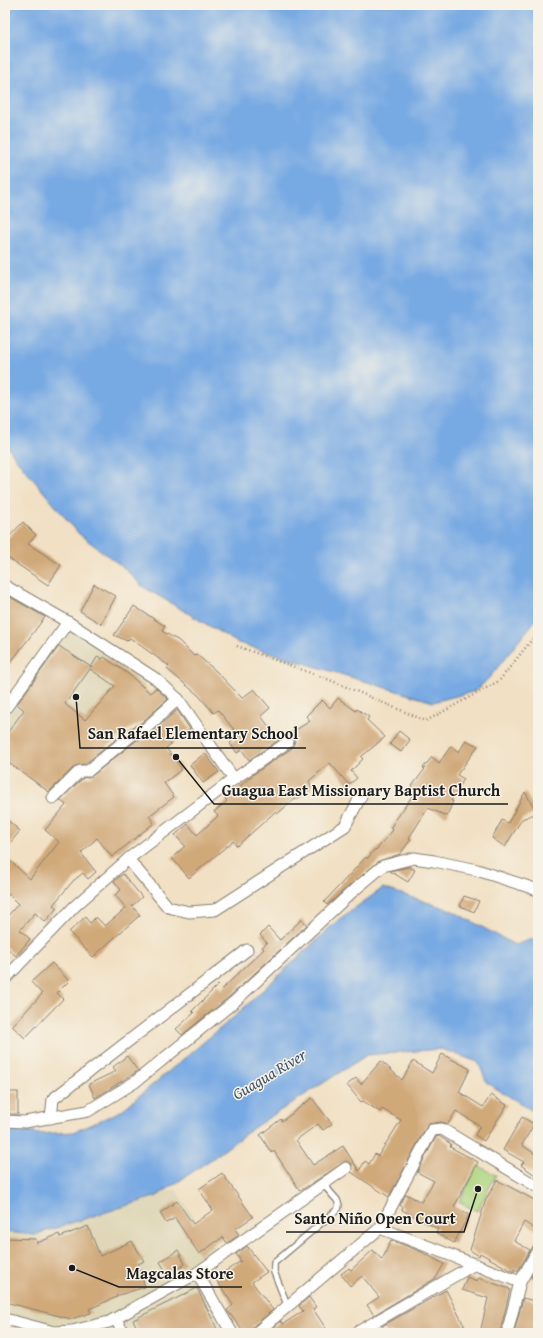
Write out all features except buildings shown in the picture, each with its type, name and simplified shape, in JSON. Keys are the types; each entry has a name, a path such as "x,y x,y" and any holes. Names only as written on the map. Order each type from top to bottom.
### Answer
{"street":[{"path":"5,586 68,622 156,679 178,699 234,779"},
{"path":"5,709 68,622"},
{"path":"53,798 80,771 88,771 133,734 145,729 178,699"},
{"path":"5,979 74,906 128,859 234,779 288,742"},
{"path":"128,859 168,907 189,912 215,910 345,826 361,796"},
{"path":"5,1121 25,1122 88,1112 135,1082 234,1002 353,891 383,866 414,858 434,861 477,870 538,890"},
{"path":"51,1118 53,1099 247,950"},
{"path":"256,1333 380,1228 429,1133 435,1129 442,1129 538,1187"},
{"path":"5,1319 54,1333 110,1325 197,1273 346,1168"},
{"path":"380,1228 520,1282"},
{"path":"507,1333 520,1282 538,1250"},
{"path":"356,1333 475,1264"},
{"path":"197,1273 232,1333"},
{"path":"110,1325 123,1333"}],"lane":[{"path":"288,1307 274,1272 274,1263 338,1209 339,1206 337,1200 323,1184"}],"path":[{"path":"237,646 330,680 426,721 499,681 538,632"}],"shaded area":[{"path":"69,627 149,680 109,727 50,768 5,733 5,714"},
{"path":"175,1189 217,1251 127,1312 91,1326 39,1327 5,1316 5,1232 43,1235"},
{"path":"195,1274 225,1333 100,1333 119,1325"}],"green space":[{"path":"478,1166 496,1175 477,1211 459,1202"}],"water":[{"path":"14,5 538,5 538,617 490,677 476,691 433,702 238,643 142,586 124,568 79,534 16,459 5,442 5,28"},
{"name":"Guagua River","path":"383,888 451,910 515,945 538,937 538,1114 487,1083 478,1062 441,1049 367,1055 256,1126 216,1156 157,1196 34,1235 5,1232 5,1125 38,1134 74,1132 121,1111 235,1016 338,920"}],"place":[{"name":"San Rafael Elementary School","path":"76,697"},
{"name":"Guagua East Missionary Baptist Church","path":"176,757"},
{"name":"Santo Niño Open Court","path":"478,1189"},
{"name":"Magcalas Store","path":"72,1268"}]}
